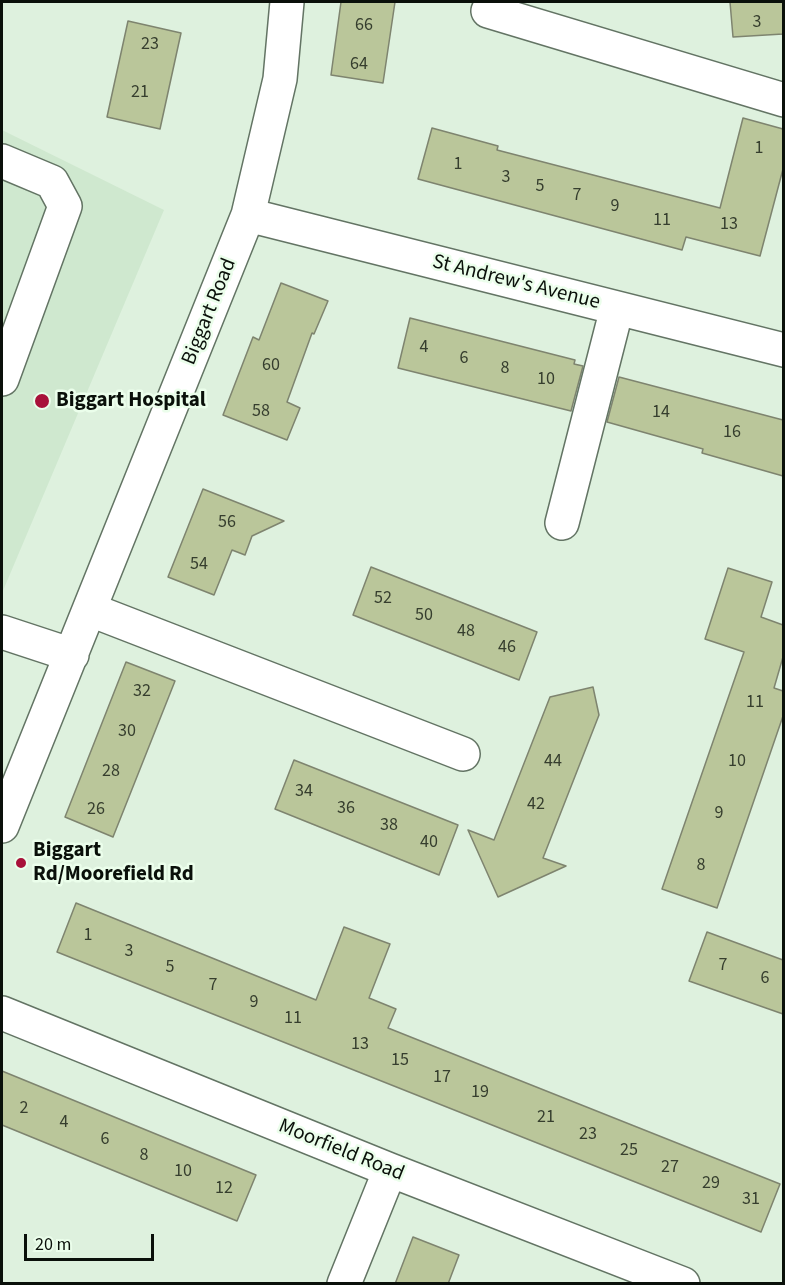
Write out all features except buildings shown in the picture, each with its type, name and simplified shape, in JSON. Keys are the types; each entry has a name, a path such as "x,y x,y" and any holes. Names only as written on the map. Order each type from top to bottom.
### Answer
{"street":[{"name":"Biggart Road","path":"2,826 249,215 280,80 287,2"},
{"path":"488,11 783,100"},
{"path":"2,161 52,182 65,206 2,379"},
{"name":"St Andrew's Avenue","path":"249,215 783,350"},
{"path":"562,523 617,308"},
{"path":"91,610 463,754"},
{"path":"2,632 72,655"},
{"name":"Moorfield Road","path":"2,1013 390,1170 683,1284"},
{"path":"344,1284 390,1170"}],"shaded area":[{"name":"Biggart Hospital","path":"2,130 164,210 2,593"}],"place":[{"name":"Biggart Hospital","path":"42,401"},
{"name":"Biggart Rd/Moorefield Rd","path":"21,863"}]}
